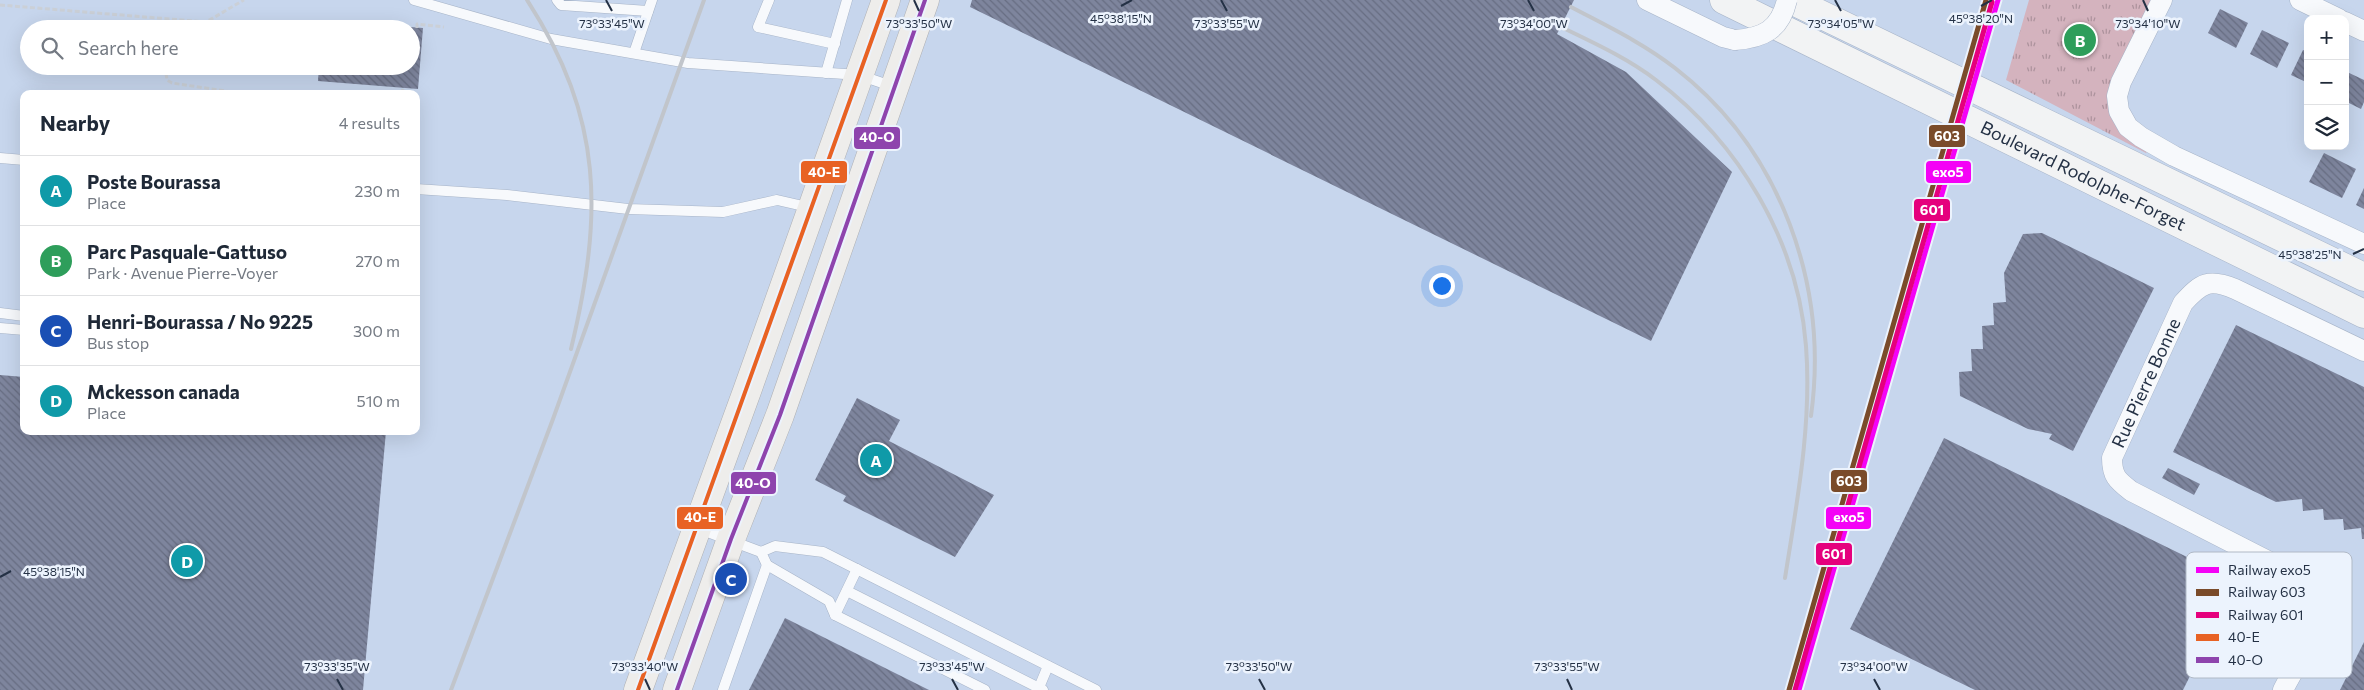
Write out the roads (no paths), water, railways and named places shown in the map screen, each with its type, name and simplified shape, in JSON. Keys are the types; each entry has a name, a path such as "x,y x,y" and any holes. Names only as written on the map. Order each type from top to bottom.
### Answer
{"main road":[{"path":"638,690 886,0"},
{"path":"677,690 731,539 780,415 925,0"}],"street":[{"path":"1647,0 1723,37 1735,40 1755,39 1769,31 1781,18 1787,0"},
{"name":"Boulevard Rodolphe-Forget","path":"1724,0 2364,314"},
{"name":"Boulevard Rodolphe-Forget","path":"1791,0 2364,278"},
{"path":"2162,0 2121,82 2117,96 2119,110 2128,127 2174,156 2364,244"},
{"path":"2300,0 2331,15"},
{"path":"2349,24 2364,31"},
{"name":"Rue Pierre Bonne","path":"2251,552 2131,491 2120,482 2112,471 2112,458 2183,303 2194,290 2206,283 2221,283 2364,351"},
{"name":"Rue Pierre Bonne","path":"2283,690 2289,678"}],"lane":[{"path":"414,0 534,36 688,63 859,75 895,87"},
{"path":"557,0 561,5 648,11"},
{"path":"634,53 652,0"},
{"path":"770,0 758,27 835,44"},
{"path":"826,73 847,0"},
{"path":"0,158 20,160"},
{"path":"420,189 507,195 628,208 723,212 777,200 812,208"},
{"path":"0,313 20,316"},
{"path":"0,328 20,330"},
{"path":"696,528 731,539 762,552 767,565 830,602 835,615 984,690"},
{"path":"762,552 775,546 823,552 1096,690"},
{"path":"723,690 767,565"},
{"path":"835,615 857,569"},
{"path":"847,592 1040,689 1048,666"}],"railway":[{"path":"527,0 552,44 571,86 583,127 590,169 591,211 588,255 571,349"},
{"path":"451,690 553,419 704,0"},
{"path":"1571,7 1638,43 1675,68 1712,101 1744,139 1769,180 1790,224 1804,270 1812,318 1815,367 1811,416"},
{"path":"1561,27 1634,65 1656,80 1686,105 1713,133 1738,164 1759,197 1777,232 1791,269 1801,307 1806,346 1807,375 1807,404 1802,462 1785,578"}],"rail line":[{"name":"603","path":"1789,690 1986,0"},
{"name":"exo5","path":"1799,690 1998,0"},
{"name":"601","path":"1795,690 1992,2"}],"place":[{"name":"Parc Pasquale-Gattuso","path":"2080,40"},
{"name":"Poste Bourassa","path":"876,460"},
{"name":"Mckesson canada","path":"187,561"},
{"name":"Henri-Bourassa / No 9225","path":"731,579"}]}
